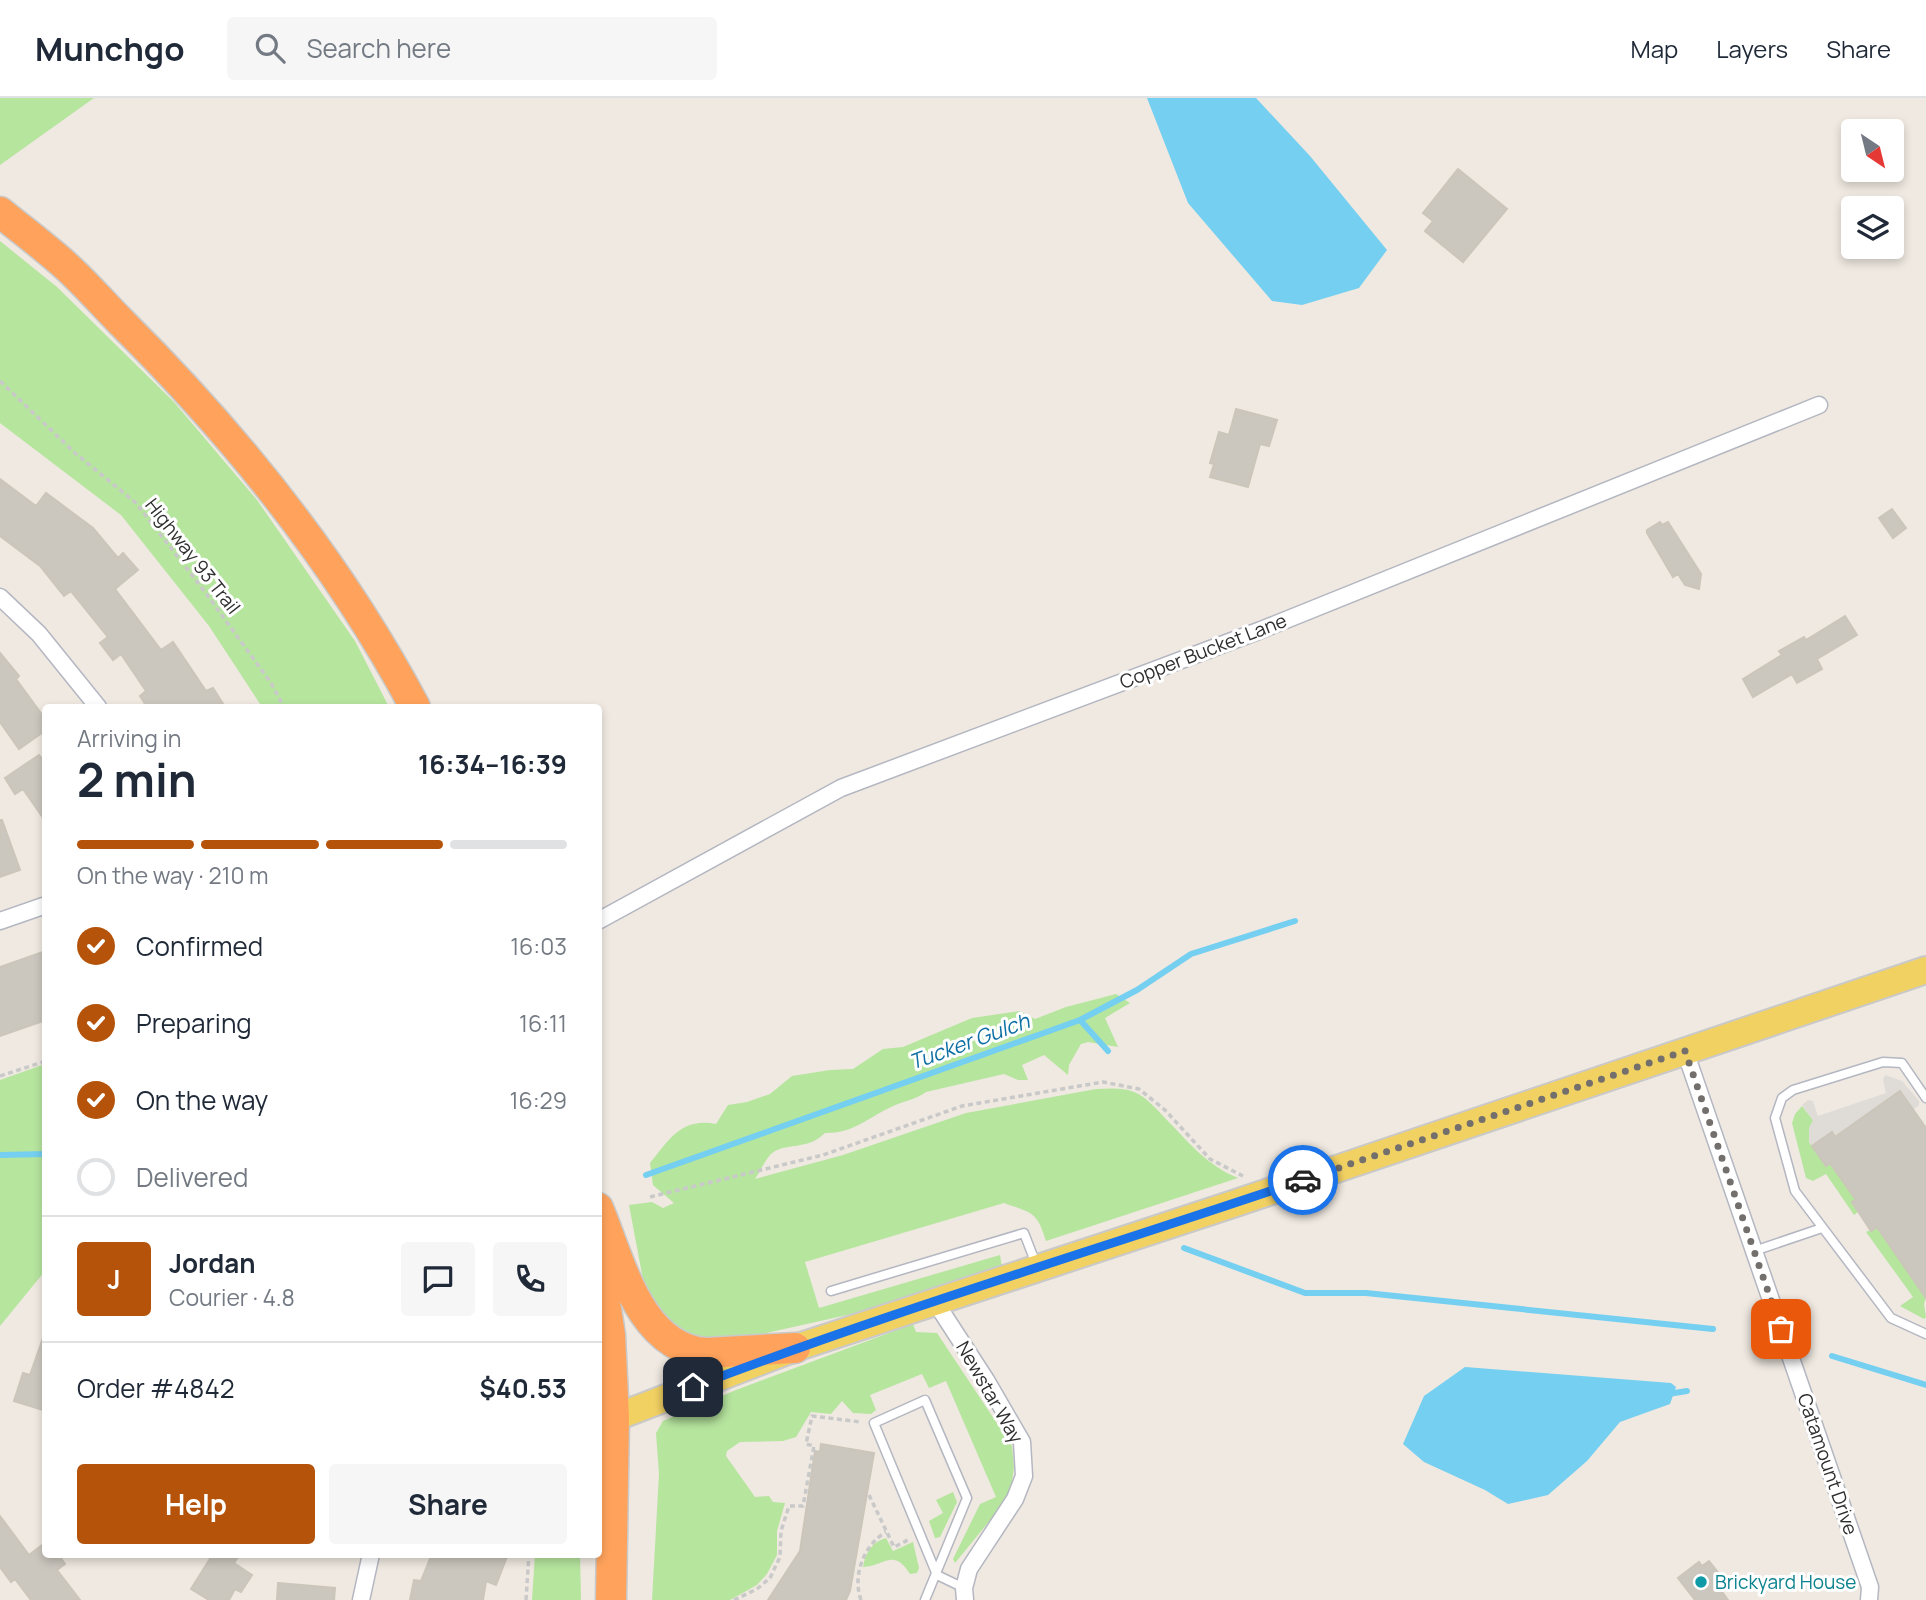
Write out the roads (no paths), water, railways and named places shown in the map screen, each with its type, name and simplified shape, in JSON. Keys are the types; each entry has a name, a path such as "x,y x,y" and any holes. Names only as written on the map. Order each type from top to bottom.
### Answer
{"highway":[{"path":"0,212 66,266 167,367 217,424 318,551 413,704"},
{"path":"602,1218 637,1302 652,1325 673,1343 706,1353 795,1348"},
{"path":"602,1283 610,1335 606,1421 611,1589"},
{"path":"602,1552 611,1589"}],"main road":[{"path":"606,1421 795,1348 934,1300 1279,1188 1926,970"}],"street":[{"name":"Copper Bucket Lane","path":"602,919 841,788 1261,630 1819,405"},
{"path":"0,597 39,634 96,704"},
{"path":"0,921 42,906"},
{"name":"Catamount Drive","path":"1685,1051 1870,1587 1869,1600"},
{"name":"Newstar Way","path":"934,1300 1022,1442 1024,1476 1015,1499 969,1569 964,1594"},
{"path":"361,1600 370,1558"}],"lane":[{"path":"1926,1098 1902,1063 1883,1062 1793,1090 1782,1098 1775,1118 1795,1191 1891,1318 1926,1334"},
{"path":"1754,1251 1822,1228"},
{"path":"831,1290 1024,1233 1037,1267"},
{"path":"925,1600 937,1575 967,1498 925,1400 874,1423 937,1575 964,1594"}],"water":[{"path":"1147,98 1256,98 1310,156 1387,250 1359,288 1302,305 1272,301 1188,203"},
{"path":"1465,1367 1671,1383 1676,1387 1670,1404 1620,1422 1587,1461 1548,1495 1508,1504 1485,1490 1424,1462 1403,1444 1424,1396"}],"waterway":[{"name":"Tucker Gulch","path":"646,1175 1080,1020 1137,990 1191,954 1295,921"},
{"path":"1080,1020 1108,1051"},
{"name":"Tucker Gulch","path":"0,1155 42,1154"},
{"path":"1184,1248 1305,1293 1366,1293 1713,1329"},
{"path":"1832,1356 1926,1385"},
{"path":"1668,1394 1687,1391"}],"place":[{"name":"Brickyard House","path":"1701,1582"}]}
